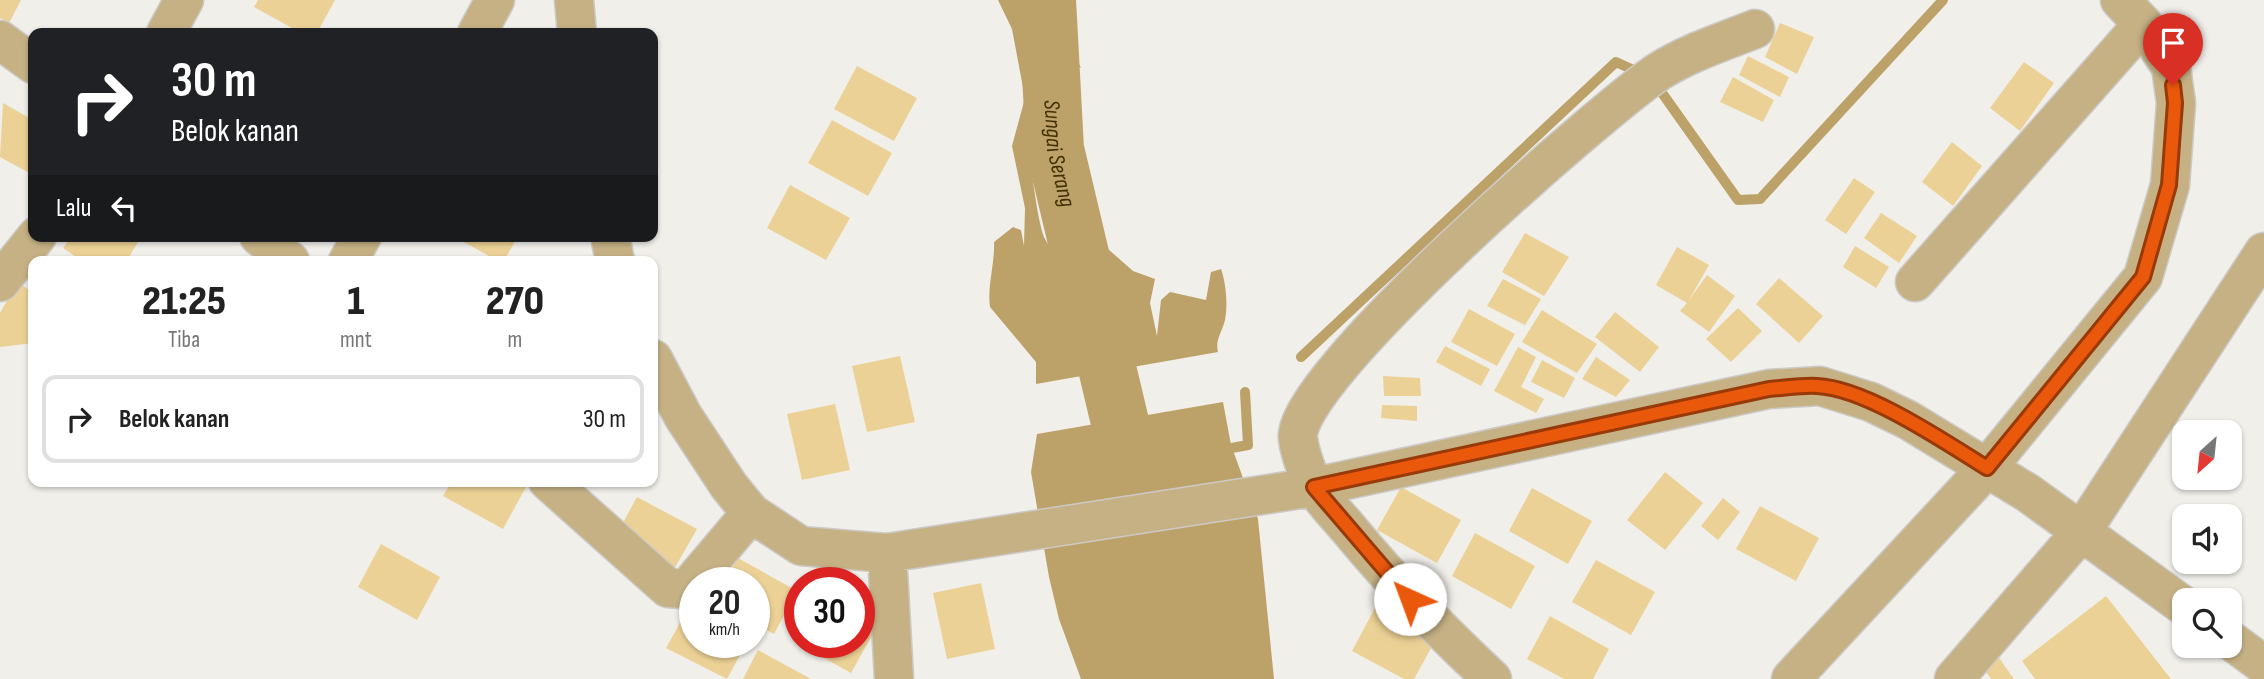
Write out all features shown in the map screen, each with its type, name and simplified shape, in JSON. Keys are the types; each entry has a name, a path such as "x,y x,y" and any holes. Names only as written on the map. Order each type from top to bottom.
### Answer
{"street":[{"path":"169,28 184,0"},
{"path":"480,28 495,0"},
{"path":"574,0 577,28"},
{"path":"1791,679 1987,468 2143,277 2169,185 2175,103 2171,66 2132,12 1915,282"},
{"path":"1492,679 1301,489 1297,438 1309,405 1435,262 1616,104 1682,57 1755,29"},
{"path":"0,40 28,60"},
{"path":"0,282 32,242"},
{"path":"266,242 284,256"},
{"path":"1954,679 2082,531 2264,252"},
{"path":"658,368 683,416 729,486 751,513 801,546 887,553 1005,537 1301,489 1769,389 1820,386 1871,402 1908,420 2082,531 2172,597"},
{"path":"555,487 668,588 681,589 691,584 751,513"},
{"path":"887,553 894,679"},
{"path":"2242,649 2264,665"}],"shaded area":[{"path":"998,0 1020,0 1030,12 1059,28 1081,68 1041,51 1036,73 1048,109 1047,122 1034,130 1030,142 1036,204 1046,241 1059,256 1065,252 1108,249 1133,271 1155,279 1150,303 1157,336 1161,300 1170,292 1206,300 1211,272 1221,269 1226,308 1218,340 1218,352 1036,384 1036,362 990,307 994,242 1013,227 1021,230 1024,246 1025,208 1012,146 1025,98 1012,29"},
{"path":"1223,402 1231,445 1258,519 1274,679 1081,679 1059,619 1049,577 1031,472 1037,434"}],"building":[{"path":"0,0 21,0 9,23 0,18"},
{"path":"258,0 335,0 320,28 292,28 254,7"},
{"path":"1780,23 1814,37 1797,74 1765,57"},
{"path":"1748,56 1789,77 1780,97 1739,75"},
{"path":"2024,62 2054,83 2020,131 1990,108"},
{"path":"857,66 917,98 894,141 834,109"},
{"path":"1733,77 1774,100 1763,122 1720,102"},
{"path":"3,103 28,117 28,172 0,157"},
{"path":"832,120 892,153 868,196 808,163"},
{"path":"1952,142 1982,166 1953,206 1922,182"},
{"path":"1854,178 1875,192 1846,234 1825,220"},
{"path":"790,185 850,218 826,260 767,228"},
{"path":"1881,213 1917,236 1899,263 1864,238"},
{"path":"1525,233 1569,257 1544,296 1502,272"},
{"path":"68,242 138,242 130,256 75,256 63,248"},
{"path":"464,242 515,242 507,256 489,256"},
{"path":"1855,246 1889,267 1876,288 1843,267"},
{"path":"1677,247 1709,265 1689,300 1707,275 1735,296 1709,332 1680,311 1687,303 1656,285"},
{"path":"1779,278 1823,316 1799,343 1756,304"},
{"path":"1503,279 1541,299 1525,325 1487,306"},
{"path":"18,281 28,290 28,344 0,347 0,313"},
{"path":"1738,308 1762,331 1731,362 1706,339"},
{"path":"1469,309 1515,334 1497,366 1451,342"},
{"path":"1542,310 1597,344 1577,373 1522,342"},
{"path":"1615,312 1659,347 1640,372 1595,337"},
{"path":"1445,346 1490,369 1481,386 1436,362"},
{"path":"1518,347 1536,357 1521,387 1544,399 1536,413 1494,391"},
{"path":"900,356 915,422 867,432 852,366"},
{"path":"1596,357 1630,380 1616,397 1582,379"},
{"path":"1542,360 1575,378 1564,398 1531,382"},
{"path":"1383,376 1420,378 1421,396 1384,396"},
{"path":"835,404 850,470 802,480 787,414"},
{"path":"1382,405 1417,406 1417,421 1381,418"},
{"path":"1665,472 1703,503 1665,550 1627,520"},
{"path":"448,487 526,487 503,529 443,496"},
{"path":"1401,487 1461,520 1437,563 1377,530"},
{"path":"1532,488 1592,521 1568,564 1509,531"},
{"path":"637,497 697,529 673,571 614,539"},
{"path":"1723,498 1740,512 1718,540 1701,526"},
{"path":"1760,506 1819,538 1796,581 1736,549"},
{"path":"1475,533 1535,566 1511,609 1452,576"},
{"path":"381,544 440,577 417,620 358,587"},
{"path":"738,558 754,567 733,567"},
{"path":"1596,560 1655,592 1631,635 1572,602"},
{"path":"770,576 784,584 784,615 774,634 770,632"},
{"path":"981,583 995,649 947,659 933,593"},
{"path":"2106,596 2171,679 2035,679 2022,661"},
{"path":"1375,608 1435,641 1414,679 1404,679 1352,651"},
{"path":"1550,616 1609,649 1593,679 1564,679 1527,659"},
{"path":"679,625 679,655 666,648"},
{"path":"1997,655 2014,679 1991,679 1982,666"},
{"path":"770,657 811,679 743,679 754,658"},
{"path":"686,658 738,658 727,679"},
{"path":"824,658 859,658 851,673"}],"waterway":[{"name":"Sungai Serang","path":"1047,0 1055,149 1138,498"},
{"path":"1655,83 1738,200 1760,199 1943,0"},
{"path":"1301,357 1616,62 1640,73"},
{"path":"1221,450 1248,445 1245,392"}],"route":[{"path":"1410,599 1314,487 1769,389 1820,386 1871,402 1908,420 1987,468 2143,277 2169,185 2175,103 2173,85"}]}
